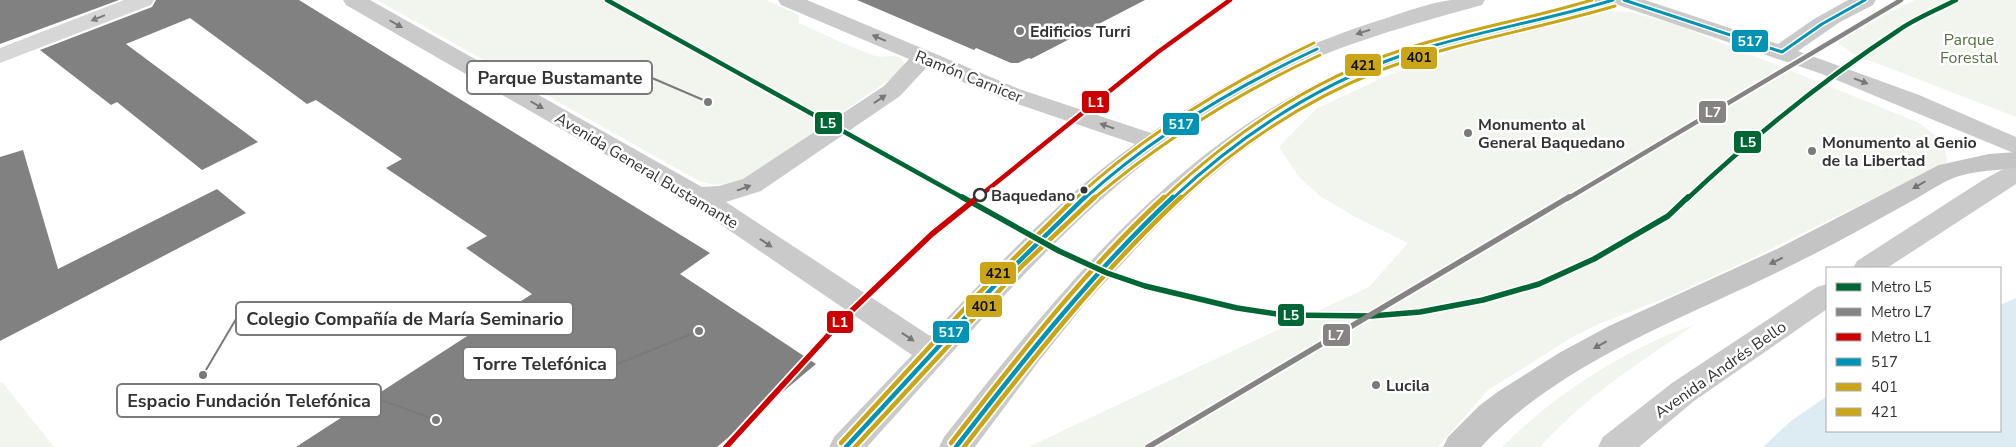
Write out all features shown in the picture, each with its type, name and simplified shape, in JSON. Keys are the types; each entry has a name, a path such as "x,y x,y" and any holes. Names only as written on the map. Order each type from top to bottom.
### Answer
{"highway":[{"path":"1460,447 1492,414 1510,400 1570,361 1620,334 1787,256 1948,171 1989,162 2016,160"}],"main road":[{"name":"Avenida General Bustamante","path":"354,0 697,196 932,353"},
{"name":"Ramón Carnicer","path":"789,0 1011,94 1153,142"},
{"path":"846,447 1030,248 1153,142 1199,110 1251,80 1315,50 1409,18 1474,0"},
{"path":"956,447 1039,339 1103,266 1191,179 1264,124 1320,90 1375,65 1426,49 1586,10 1613,0"},
{"path":"1624,0 1782,52 1910,100 2016,146"},
{"path":"1782,52 1843,10 1865,0"},
{"path":"697,196 726,194 760,181 892,91 924,57"},
{"path":"1869,267 1992,186 2016,173"},
{"name":"Avenida Andrés Bello","path":"1615,447 1682,392 1826,295"}],"street":[{"path":"0,56 143,0"}],"green space":[{"path":"377,0 766,0 799,15 799,23 875,56 901,58 905,66 899,73 744,180 727,184 710,184 699,181"},
{"name":"Parque Forestal","path":"1915,0 2016,0 2016,117 1853,54 1838,43 1841,36"},
{"path":"1607,11 1630,12 1678,25 1917,122 1938,138 1944,148 1947,162 1757,256 1671,296 1601,323 1574,336 1488,390 1438,447 1028,447 1369,287 1408,243 1357,218 1320,196 1298,176 1279,147 1316,109 1384,77 1457,49"},
{"path":"1696,324 1594,396 1540,447 1502,447 1545,409 1592,375 1643,346"},
{"path":"2,382 54,447 0,447 0,383"}],"shaded area":[{"path":"2016,298 2016,447 1763,447 1791,421 1826,397 1826,432 2001,432 2001,305"}],"building":[{"path":"0,0 119,0 0,44"},
{"path":"156,0 299,0 710,253 680,274 816,364 717,447 296,447 532,294 466,248 487,236 386,168 402,159 316,100 307,104 190,18 126,44 258,142 202,170 117,102 111,105 40,50 152,7"},
{"path":"857,0 1145,0 1031,59 1011,63 976,48 974,50"},
{"path":"23,150 58,269 217,189 246,213 0,341 0,157"}],"metro line":[{"name":"L5","path":"607,0 1059,251 1107,273 1145,286 1237,308 1284,315 1371,316 1420,312 1483,300 1539,284 1594,259 1668,216 1741,148 1793,105 1900,29 1956,0"},
{"name":"L1","path":"726,447 845,317 932,234 1158,52 1230,0"},
{"name":"L7","path":"1148,447 1901,0"}],"transit line":[{"name":"421","path":"951,443 995,386 1088,274 1137,222 1190,173 1247,129 1308,91 1374,60 1428,42 1592,0"},
{"name":"517","path":"956,447 1045,334 1092,279 1140,228 1192,180 1248,136 1309,98 1375,66 1404,55 1613,0"},
{"name":"517","path":"1624,0 1782,52 1822,24 1865,0"},
{"name":"401","path":"964,447 1051,336 1098,281 1146,230 1198,182 1254,138 1314,101 1379,71 1437,52 1556,23 1615,6"},
{"name":"421","path":"841,443 977,295 1048,223 1085,189 1145,140 1191,109 1264,67 1314,43"},
{"name":"517","path":"846,447 997,283 1093,190 1172,129 1200,111 1257,78 1317,49"},
{"name":"401","path":"855,447 1022,266 1093,198 1153,150 1198,119 1246,91 1320,55"}],"place":[{"name":"Edificios Turri","path":"1020,31"},
{"name":"Parque Bustamante","path":"708,102"},
{"name":"Monumento al General Baquedano","path":"1468,133"},
{"name":"Monumento al Genio de la Libertad","path":"1812,151"},
{"name":"Baquedano","path":"980,195"},
{"name":"Torre Telefónica","path":"699,331"},
{"name":"Colegio Compañía de María Seminario","path":"203,375"},
{"name":"Lucila","path":"1376,385"},
{"name":"Espacio Fundación Telefónica","path":"436,420"}]}
